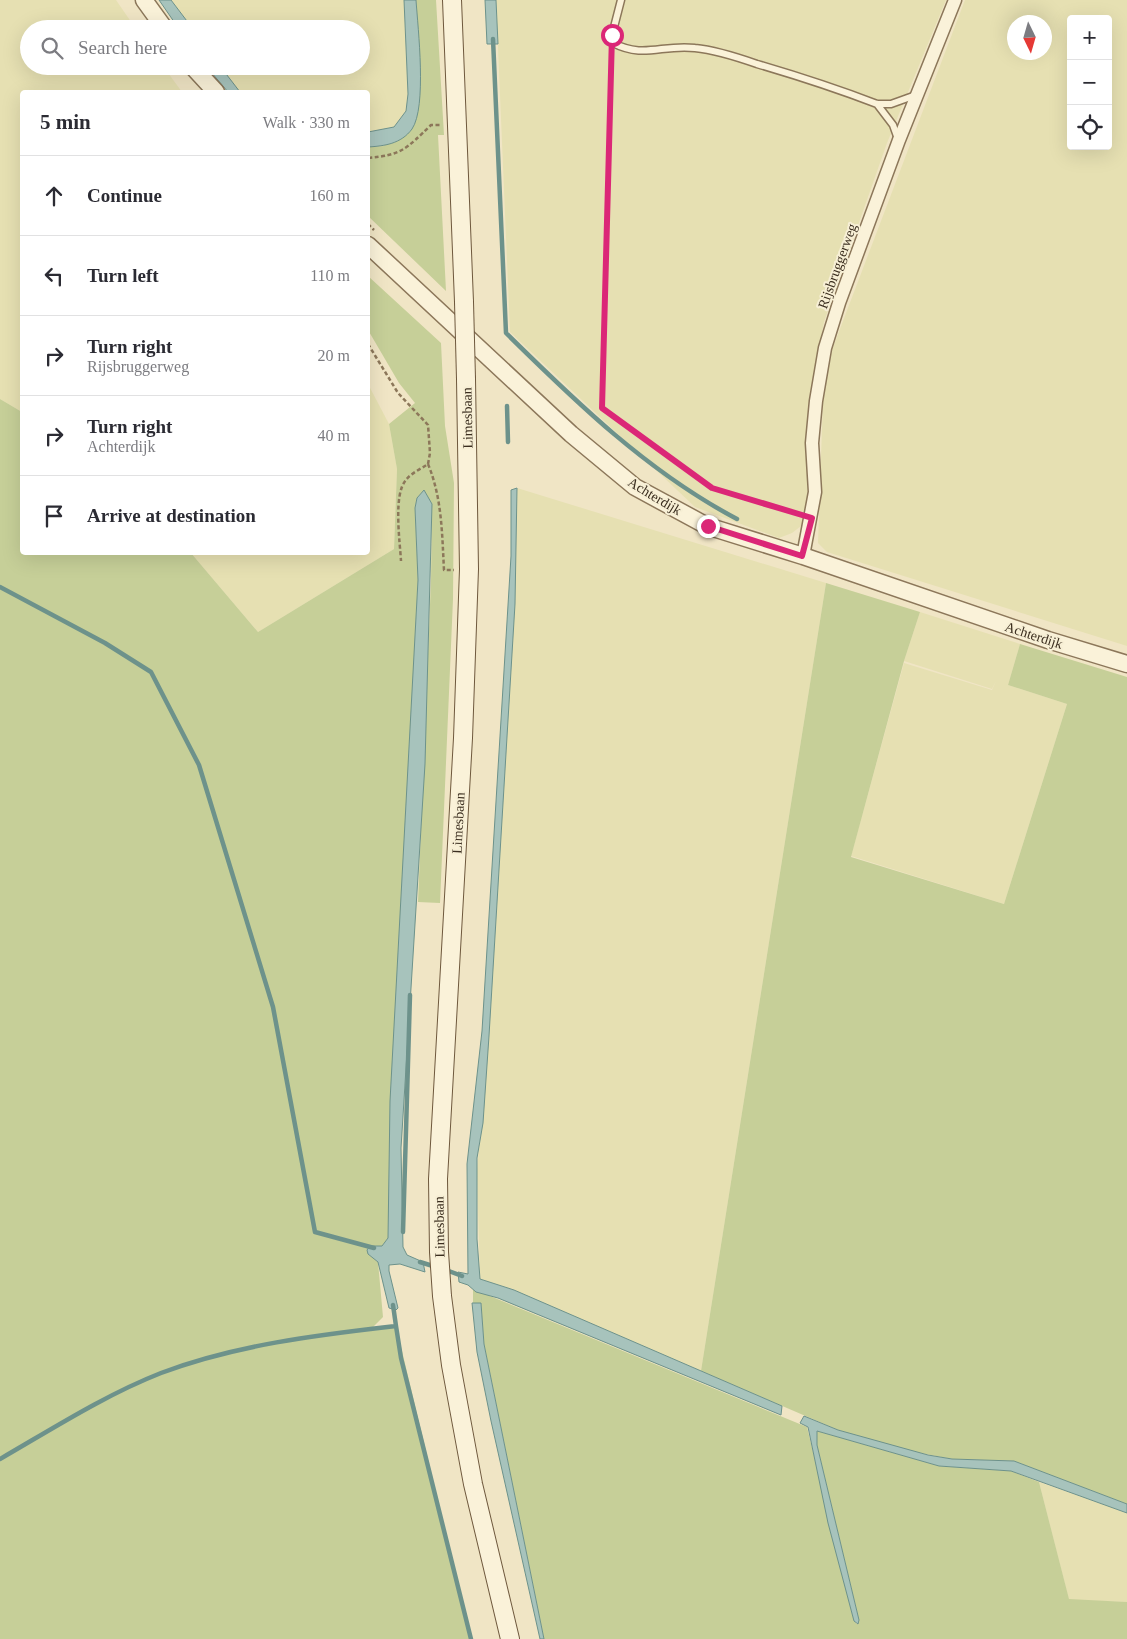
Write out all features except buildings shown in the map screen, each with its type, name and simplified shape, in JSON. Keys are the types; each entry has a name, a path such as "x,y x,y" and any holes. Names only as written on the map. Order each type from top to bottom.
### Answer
{"main road":[{"name":"Limesbaan","path":"452,0 464,302 469,569 463,738 438,1179 439,1252 442,1296 451,1365 473,1484 510,1639"}],"street":[{"path":"144,0 158,20"},
{"name":"Rijsbruggerweg","path":"802,556 812,518 815,492 812,443 816,401 825,348 839,303 898,140 955,0"},
{"path":"200,75 214,90"},
{"name":"Achterdijk","path":"370,247 571,434 635,487 708,526 1048,640 1127,664"}],"lane":[{"path":"622,0 612,35 612,44 628,51 694,48 727,54 877,104 902,102 916,95"},
{"path":"877,104 893,125 898,140"}],"path":[{"path":"612,44 602,408 712,488 812,518"},
{"path":"370,158 394,156 412,145 431,125 458,123"},
{"path":"370,347 398,393 428,425 430,436 428,464 436,482 441,510 444,570 469,569"},
{"path":"401,561 399,498 401,487 406,478 428,464"}],"shaded area":[{"path":"0,0 116,0 130,20 20,20 20,75 170,75 181,90 20,90 20,411 0,399"},
{"path":"171,0 404,0 408,94 406,111 394,127 370,132 370,90 238,90 227,75 370,75 370,20 186,20"},
{"path":"496,0 946,0 887,143 824,322 812,382 807,513 801,526 792,533 779,538 695,507 510,332"},
{"path":"965,0 1127,0 1127,646 827,552 818,543 824,371"},
{"path":"370,388 389,424 397,469 394,549 258,632 193,555 370,555"},
{"path":"517,488 826,583 701,1371 514,1290 480,1279 477,1171 489,1036 515,604"},
{"path":"920,612 1020,644 1008,685 1067,704 1004,904 851,856 904,663 992,690 996,681 992,689 904,661"},
{"path":"1039,1482 1127,1513 1127,1602 1069,1600"}],"green space":[{"path":"416,0 436,0 444,135 438,135 446,291 370,218 370,147 384,146 420,90"},
{"path":"370,278 441,343 445,426 454,483 453,599 440,903 418,902 431,580 432,504 424,490 417,498 415,508 418,580 388,1238 382,1246 370,1246 368,1254 378,1262 383,1317 371,1329 396,1326 471,1639 0,1639 0,399 20,411 20,555 193,555 258,632 394,549 397,469 389,424 415,403 399,383 370,333"},
{"path":"826,583 920,612 904,661 851,857 1004,904 1067,704 1008,685 1020,644 1127,677 1127,1504 1014,1461 952,1459 904,1450 838,1430 701,1371"},
{"path":"473,1289 807,1427 854,1621 857,1624 859,1620 817,1445 817,1431 939,1466 1011,1471 1039,1482 1069,1599 1127,1602 1127,1639 544,1639 484,1344 481,1303 473,1303"}],"water":[{"path":"159,0 171,0 186,20 173,20"},
{"path":"404,0 416,0 420,48 420,86 417,118 412,129 403,138 386,145 370,147 370,132 394,127 406,111 408,94"},
{"path":"485,0 496,0 498,44 487,44"},
{"path":"214,75 227,75 238,90 226,90"},
{"path":"517,488 515,604 489,1036 483,1123 477,1158 477,1239 480,1279 514,1290 782,1406 781,1415 498,1298 476,1292 468,1285 459,1282 458,1272 468,1274 467,1164 482,1031 511,556 511,490"},
{"path":"424,490 432,504 425,764 401,1148 403,1247 407,1255 423,1262 425,1272 400,1264 389,1265 398,1308 396,1310 389,1308 378,1262 368,1254 367,1250 370,1246 382,1246 388,1238 390,1101 418,580 415,508 417,498"},
{"path":"472,1303 481,1303 484,1344 544,1639 540,1639 491,1421 477,1352"},
{"path":"804,1416 838,1430 928,1455 952,1459 1014,1461 1127,1504 1127,1513 1011,1471 939,1466 817,1431 817,1445 859,1620 858,1624 854,1621 828,1523 808,1427 800,1423"}],"waterway":[{"path":"493,39 506,333 615,435 673,480 737,519"},
{"path":"507,406 508,442"},
{"path":"0,587 105,643 151,672 199,765 273,1007 315,1232 374,1248"},
{"path":"403,1232 410,995"},
{"path":"420,1262 436,1267"},
{"path":"446,1270 462,1276"},
{"path":"0,1459 99,1402 161,1373 189,1363 247,1348 306,1337 396,1326 393,1305"},
{"path":"396,1326 401,1358 471,1639"}],"route":[{"path":"612,35 602,408 712,488 778,506 812,518 802,556 708,526"}]}
